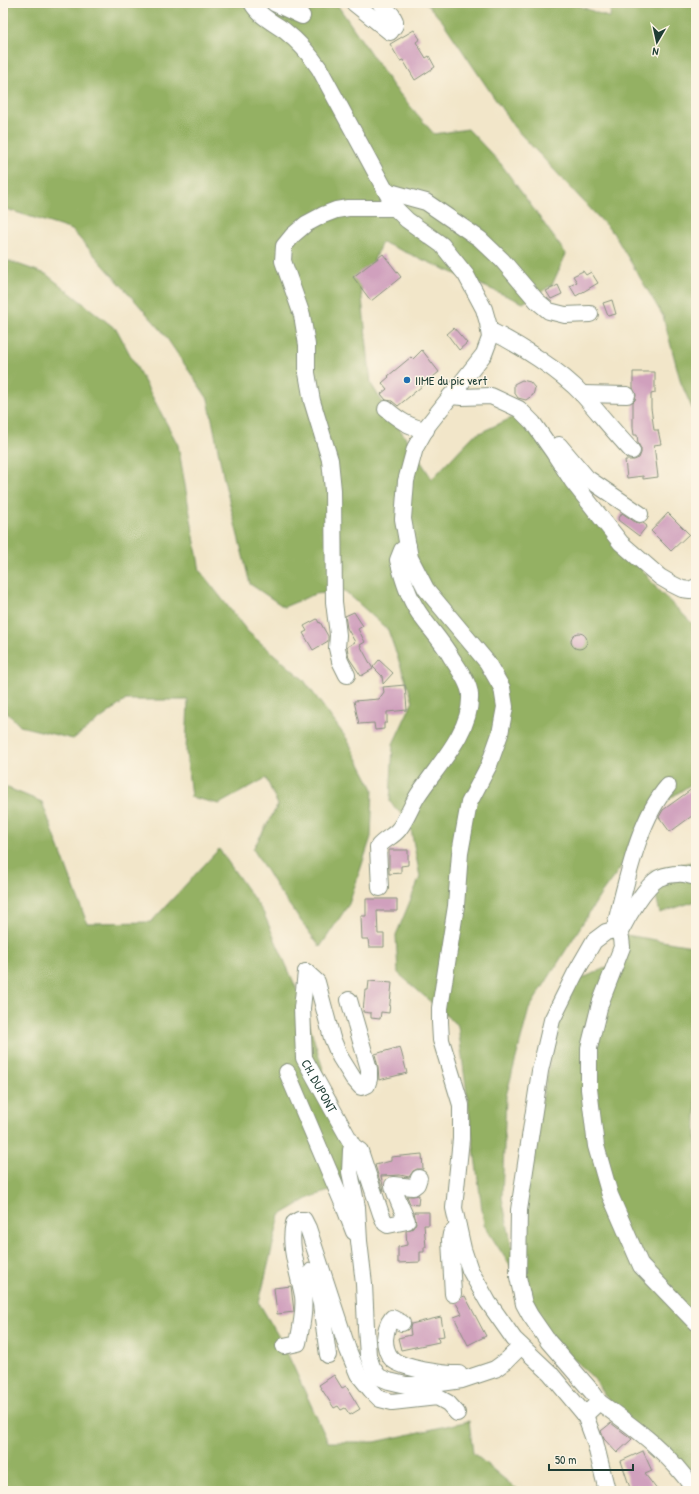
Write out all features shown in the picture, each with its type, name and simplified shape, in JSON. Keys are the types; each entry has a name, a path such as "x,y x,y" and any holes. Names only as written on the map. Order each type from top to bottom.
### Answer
{"street":[{"path":"257,3 264,16 305,48 319,68 395,208 407,220 442,245 466,275 484,309 489,330 490,338 484,354 450,396 415,448 406,481 403,519 410,558 426,589 487,662 502,688 505,707 500,734 489,765 469,803 460,853 456,906 440,1008 441,1040 461,1105 461,1139 454,1208 463,1249 470,1270 488,1302 514,1339 550,1373 585,1415 607,1491"},
{"path":"274,3 302,16"},
{"path":"354,3 390,32 395,25 395,21 380,3"},
{"path":"386,191 426,202 480,239 502,260 537,301 549,311 565,315 590,314"},
{"path":"347,675 340,661 337,648 338,635 334,602 333,490 330,460 312,400 307,373 307,345 302,314 283,261 284,246 293,235 306,224 336,210 348,208 395,208"},
{"path":"489,330 511,342 554,370 582,394 632,451"},
{"path":"463,381 519,409 548,433 587,478 640,514"},
{"path":"582,394 627,395"},
{"path":"450,396 491,396"},
{"path":"386,409 400,422 418,429 426,430"},
{"path":"519,409 533,423 573,482 621,543 660,577 682,589 690,590 696,587"},
{"path":"380,888 378,847 382,842 397,832 415,801 464,726 470,708 470,692 463,677 449,653 418,612 409,593 398,560 402,550 408,546"},
{"path":"668,786 659,796 637,843 617,932 621,938 622,947 600,1004 589,1048 589,1089 596,1146 610,1195 641,1266 696,1323"},
{"path":"617,932 628,914 647,889 659,878 678,874 696,877"},
{"path":"617,932 606,932 594,941 575,974 552,1020 540,1070 518,1210 518,1277 524,1304 548,1341 599,1402 631,1425 665,1453 686,1477 695,1491"},
{"name":"CH. DUPONT","path":"349,1000 369,1070 367,1085 361,1087 353,1078 340,1057 332,1038 317,982 306,972 302,1008 304,1058 354,1148 360,1151 381,1214 388,1226 407,1221 393,1185 413,1187 417,1184 419,1178"},
{"path":"287,1072 359,1244"},
{"path":"354,1148 351,1150 350,1172 357,1207 359,1244 364,1284 368,1355 372,1367 379,1377 406,1385 427,1385 462,1380 495,1369 506,1361 521,1346"},
{"path":"284,1346 298,1343 302,1323 303,1298 294,1253 292,1231 294,1223 299,1220 304,1220 308,1228 348,1350 358,1374 380,1399 392,1402 437,1397 448,1403 457,1413"},
{"path":"453,1294 450,1240 451,1234 458,1227"},
{"path":"314,1246 308,1253 309,1263 321,1304 328,1356"},
{"path":"402,1323 392,1318 388,1322 385,1340 386,1349 389,1356 393,1360 404,1365 431,1371 455,1374 480,1374"},
{"path":"378,1396 380,1391 409,1392 427,1385"},
{"path":"585,1415 599,1402"}],"green space":[{"path":"3,3 336,3 393,86 434,134 468,129 501,164 566,254 552,285 523,303 382,242 361,289 371,384 432,479 473,436 520,414 590,500 657,589 696,627 696,781 654,809 627,859 601,894 529,1009 506,1096 502,1198 518,1278 484,1225 458,1026 398,973 396,935 420,877 410,824 390,802 393,744 413,701 388,630 345,591 315,594 284,607 250,584 224,480 208,399 162,331 72,230 3,208"},
{"path":"426,3 572,3 610,18 611,3 696,3 696,417 681,383 663,316 614,234 514,127 443,22"},
{"path":"3,259 46,274 117,330 178,445 200,571 248,632 303,679 347,739 373,789 371,837 349,904 320,947 279,891 253,849 278,805 266,778 219,804 191,797 186,751 188,700 126,700 73,739 20,726 3,708"},
{"path":"3,786 42,802 87,923 151,922 219,849 263,912 305,1008 336,1112 366,1179 311,1197 280,1215 259,1303 283,1344 328,1442 375,1442 469,1421 473,1453 519,1491 3,1491"},
{"path":"696,861 696,901 660,913 650,871"},
{"path":"596,930 692,946 696,950 696,1485 628,1420 603,1394 597,1382 545,1331 519,1290 520,1210 565,986 614,964 620,941"}],"building":[{"path":"414,30 420,39 416,42 426,58 429,56 435,67 415,80 403,60 400,61 390,44"},
{"path":"383,254 401,277 371,301 353,277"},
{"path":"583,271 586,275 591,272 598,283 576,296 570,286 577,282 573,276"},
{"path":"558,285 562,294 551,299 546,291"},
{"path":"612,300 616,314 608,316 603,303"},
{"path":"454,328 467,343 459,350 447,334"},
{"name":"IIME du pic vert","path":"422,350 439,372 398,406 392,401 386,400 381,394 387,389 382,383 389,377 388,376 411,357 413,359"},
{"path":"633,372 655,372 655,393 651,394 651,408 654,430 658,430 661,444 654,445 658,477 643,479 643,476 627,478 625,460 634,460 639,458 641,453 637,435 634,435 633,428 633,402 636,395 633,388"},
{"path":"522,380 530,382 535,388 533,395 526,400 518,398 514,392 514,384"},
{"path":"622,513 635,522 643,523 647,526 639,536 618,520"},
{"path":"668,513 689,534 671,551 651,531"},
{"path":"354,612 363,626 358,629 365,642 360,645 373,669 361,676 349,658 347,647 355,642 347,628 345,616"},
{"path":"317,619 328,636 328,641 313,650 303,633 307,631 304,626"},
{"path":"576,633 582,633 587,638 585,647 582,649 576,649 571,644 571,638"},
{"path":"379,660 393,673 383,684 382,676 373,667"},
{"path":"405,685 407,710 387,712 387,723 384,723 384,729 375,730 374,723 359,724 354,701 379,699 384,692 383,687"},
{"path":"696,786 696,813 670,832 659,817 663,810"},
{"path":"389,850 408,850 408,865 401,866 401,873 389,874"},
{"path":"366,899 397,899 397,911 377,911 378,934 384,934 384,947 369,947 368,939 362,939 361,916 366,916"},
{"path":"369,981 392,983 389,1013 381,1012 380,1019 371,1018 371,1013 363,1012 365,990 368,990"},
{"path":"400,1047 407,1073 379,1080 375,1054"},
{"path":"422,1154 423,1169 413,1171 409,1177 400,1175 381,1176 383,1191 375,1165 391,1161 391,1157"},
{"path":"419,1195 418,1205 410,1204 407,1196"},
{"path":"414,1212 429,1212 429,1225 424,1225 426,1247 424,1247 424,1252 420,1252 420,1262 398,1263 398,1247 407,1245 406,1231 413,1228 416,1223"},
{"path":"291,1286 294,1312 277,1314 274,1288"},
{"path":"465,1296 486,1336 468,1345 454,1317 462,1314 456,1303"},
{"path":"441,1317 444,1336 438,1337 439,1342 401,1350 398,1338 411,1335 411,1324"},
{"path":"334,1375 342,1388 346,1386 360,1409 350,1415 345,1408 341,1410 338,1406 334,1408 319,1385"},
{"path":"611,1423 632,1439 617,1453 604,1439 601,1431"},
{"path":"643,1451 652,1471 645,1474 658,1491 631,1491 621,1461"}],"place":[{"name":"IIME du pic vert","path":"407,380"}]}
